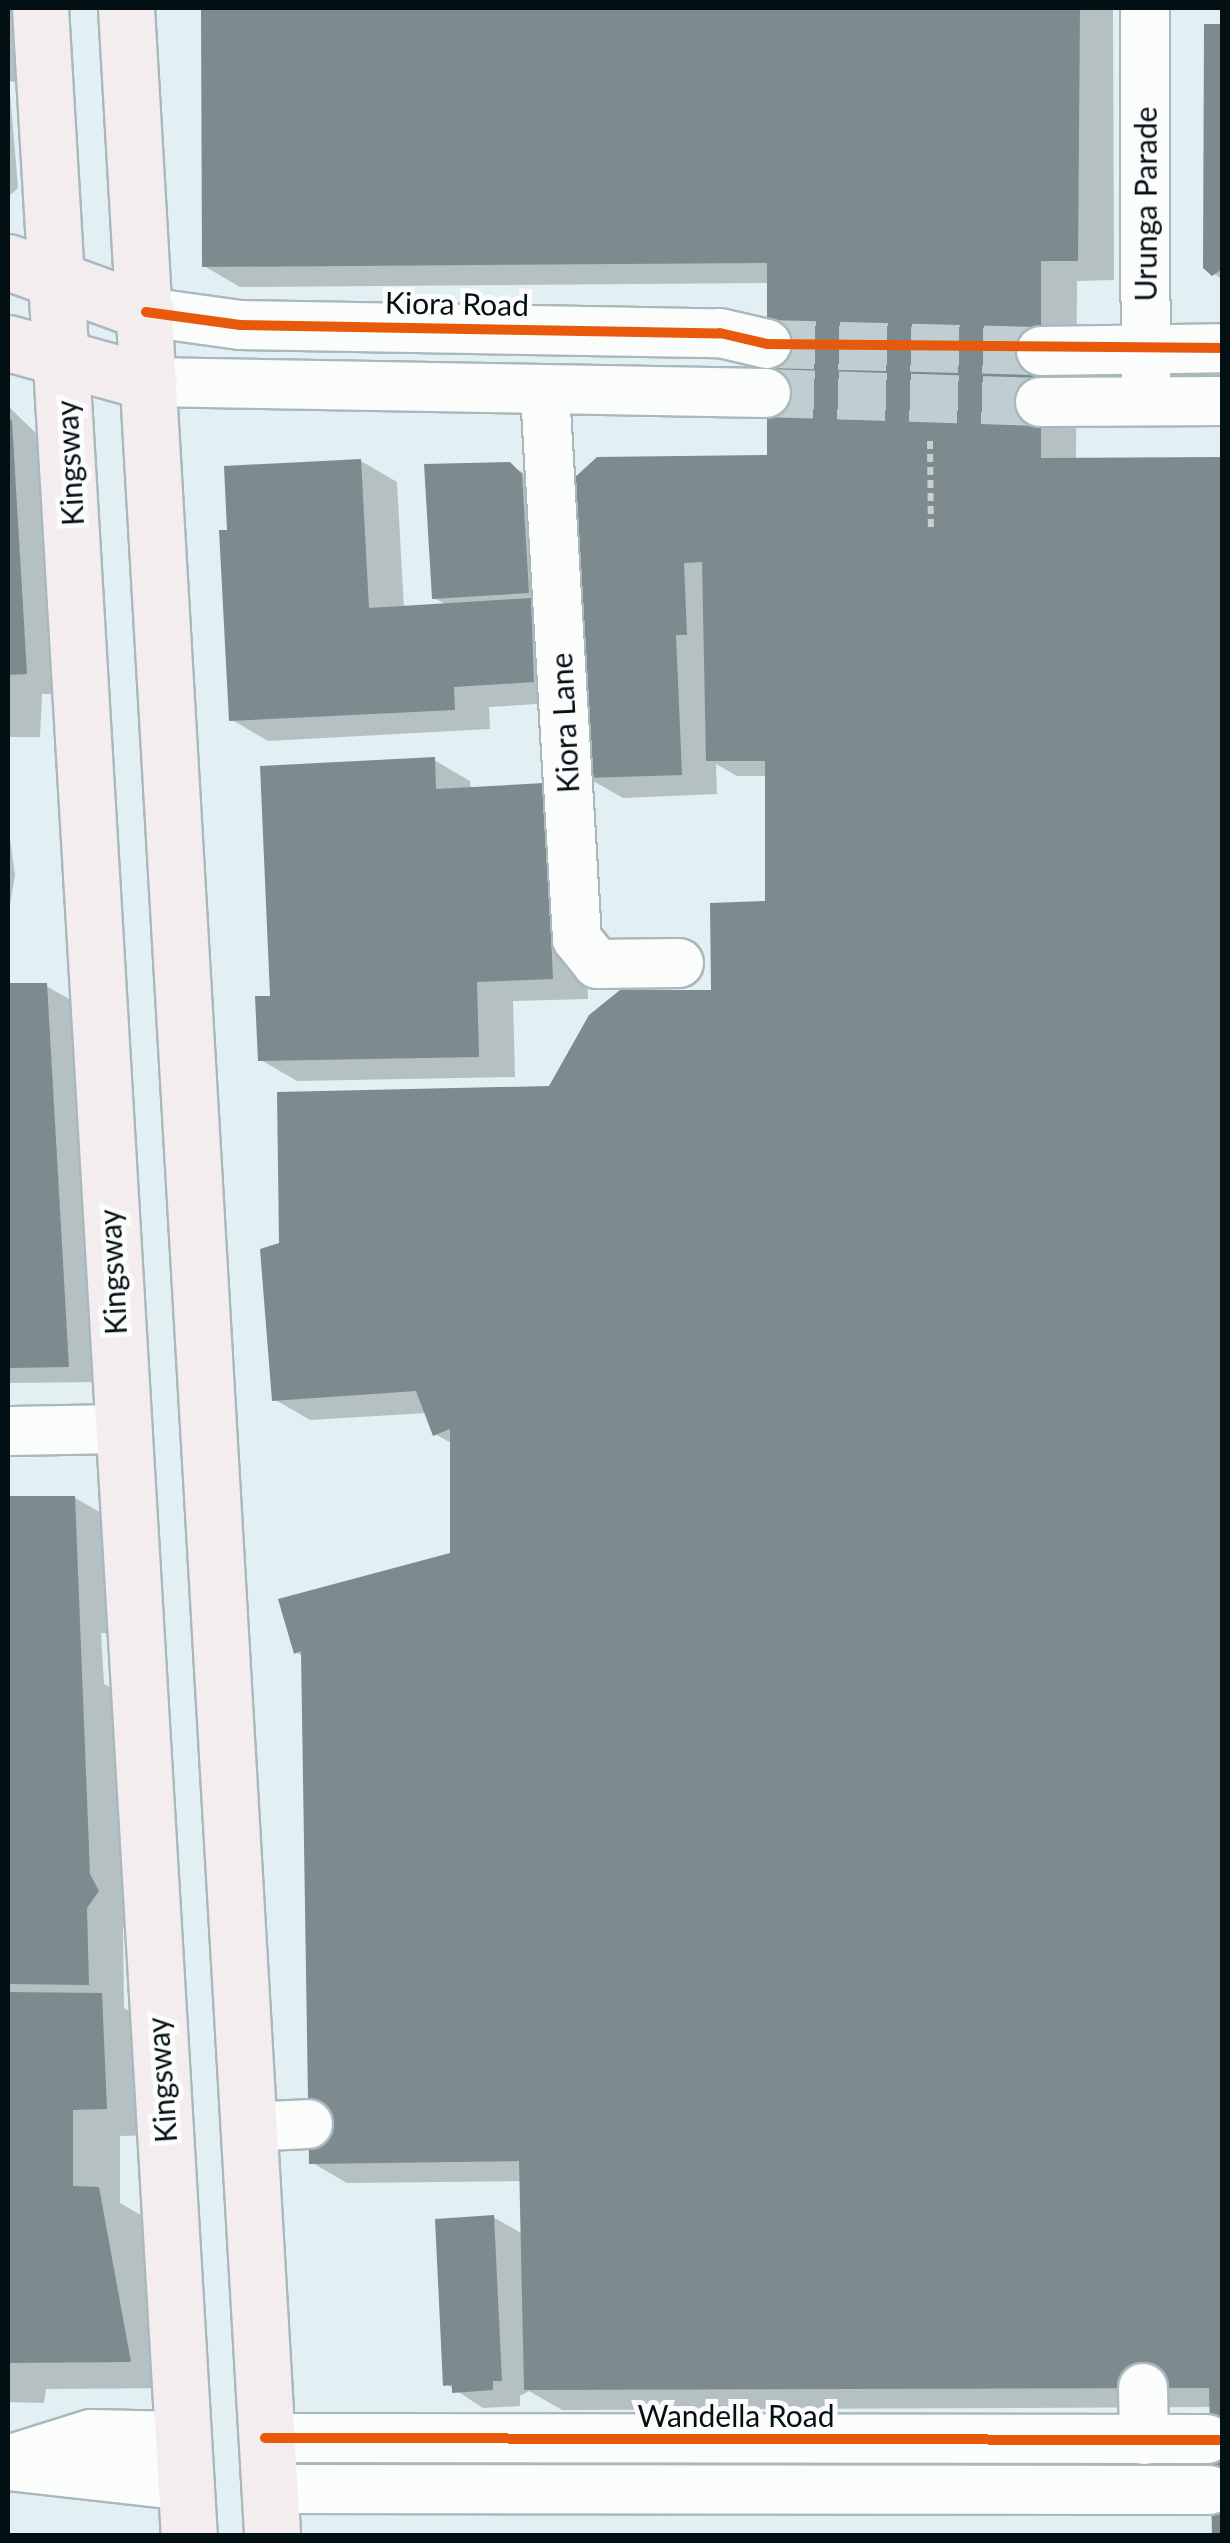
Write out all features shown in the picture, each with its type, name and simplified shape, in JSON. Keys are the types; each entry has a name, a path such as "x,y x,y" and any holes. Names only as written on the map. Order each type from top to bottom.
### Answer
{"main road":[{"name":"Kingsway","path":"40,8 32,272 63,362 186,2486"},
{"path":"126,8 268,2488"},
{"name":"Kiora Road","path":"32,272 146,312"},
{"path":"8,343 63,362 150,382"},
{"name":"Wandella Road","path":"186,2486 268,2488"}],"street":[{"name":"Urunga Parade","path":"1145,8 1146,402"},
{"name":"Kiora Road","path":"146,312 240,325 720,333 767,344"},
{"path":"1041,351 1222,348"},
{"path":"150,382 766,394"},
{"name":"Kiora Lane","path":"546,392 576,939 597,964 679,963"},
{"path":"1040,402 1222,401"},
{"path":"8,1431 122,1429"},
{"path":"247,2126 308,2124"},
{"path":"1143,2388 1144,2440"},
{"name":"Wandella Road","path":"268,2488 1144,2440 1207,2440"},
{"name":"Wandella Road","path":"8,2463 186,2486"},
{"name":"Wandella Road","path":"268,2488 1208,2490"}],"path":[{"path":"930,442 930,532"}],"building":[{"path":"201,8 1080,8 1078,261 1041,261 1041,458 1222,457 1222,2536 1212,2536 1209,2388 524,2390 519,2161 309,2164 301,1651 294,1654 278,1599 450,1553 450,1429 433,1436 416,1391 272,1401 260,1249 279,1243 277,1092 549,1086 589,1015 620,990 711,990 710,903 765,901 765,761 706,761 702,562 684,563 687,635 676,635 682,775 584,778 573,479 597,457 767,455 767,263 202,267"},
{"path":"1204,24 1222,24 1222,269 1212,276 1203,268"},
{"path":"8,416 12,421 27,674 8,675"},
{"path":"361,459 369,608 531,598 534,682 454,687 455,710 229,721 219,530 227,530 224,466"},
{"path":"510,462 522,474 529,593 432,599 424,464"},
{"path":"435,757 436,789 544,783 553,979 477,982 479,1057 258,1061 255,996 270,996 260,766"},
{"path":"8,983 47,983 69,1367 8,1368"},
{"path":"8,1496 75,1496 90,1874 99,1891 87,1908 89,1985 8,1984"},
{"path":"8,1992 102,1993 107,2109 73,2110 73,2186 99,2187 131,2362 8,2363"},
{"path":"494,2215 502,2381 493,2381 493,2390 452,2393 452,2385 443,2386 435,2219"}],"tunnel":[{"path":"767,344 1041,351"},
{"path":"766,393 1040,402"}],"cycle path":[{"path":"146,312 240,325 720,333 767,344 1222,348"},
{"path":"265,2438 1222,2440"}]}
